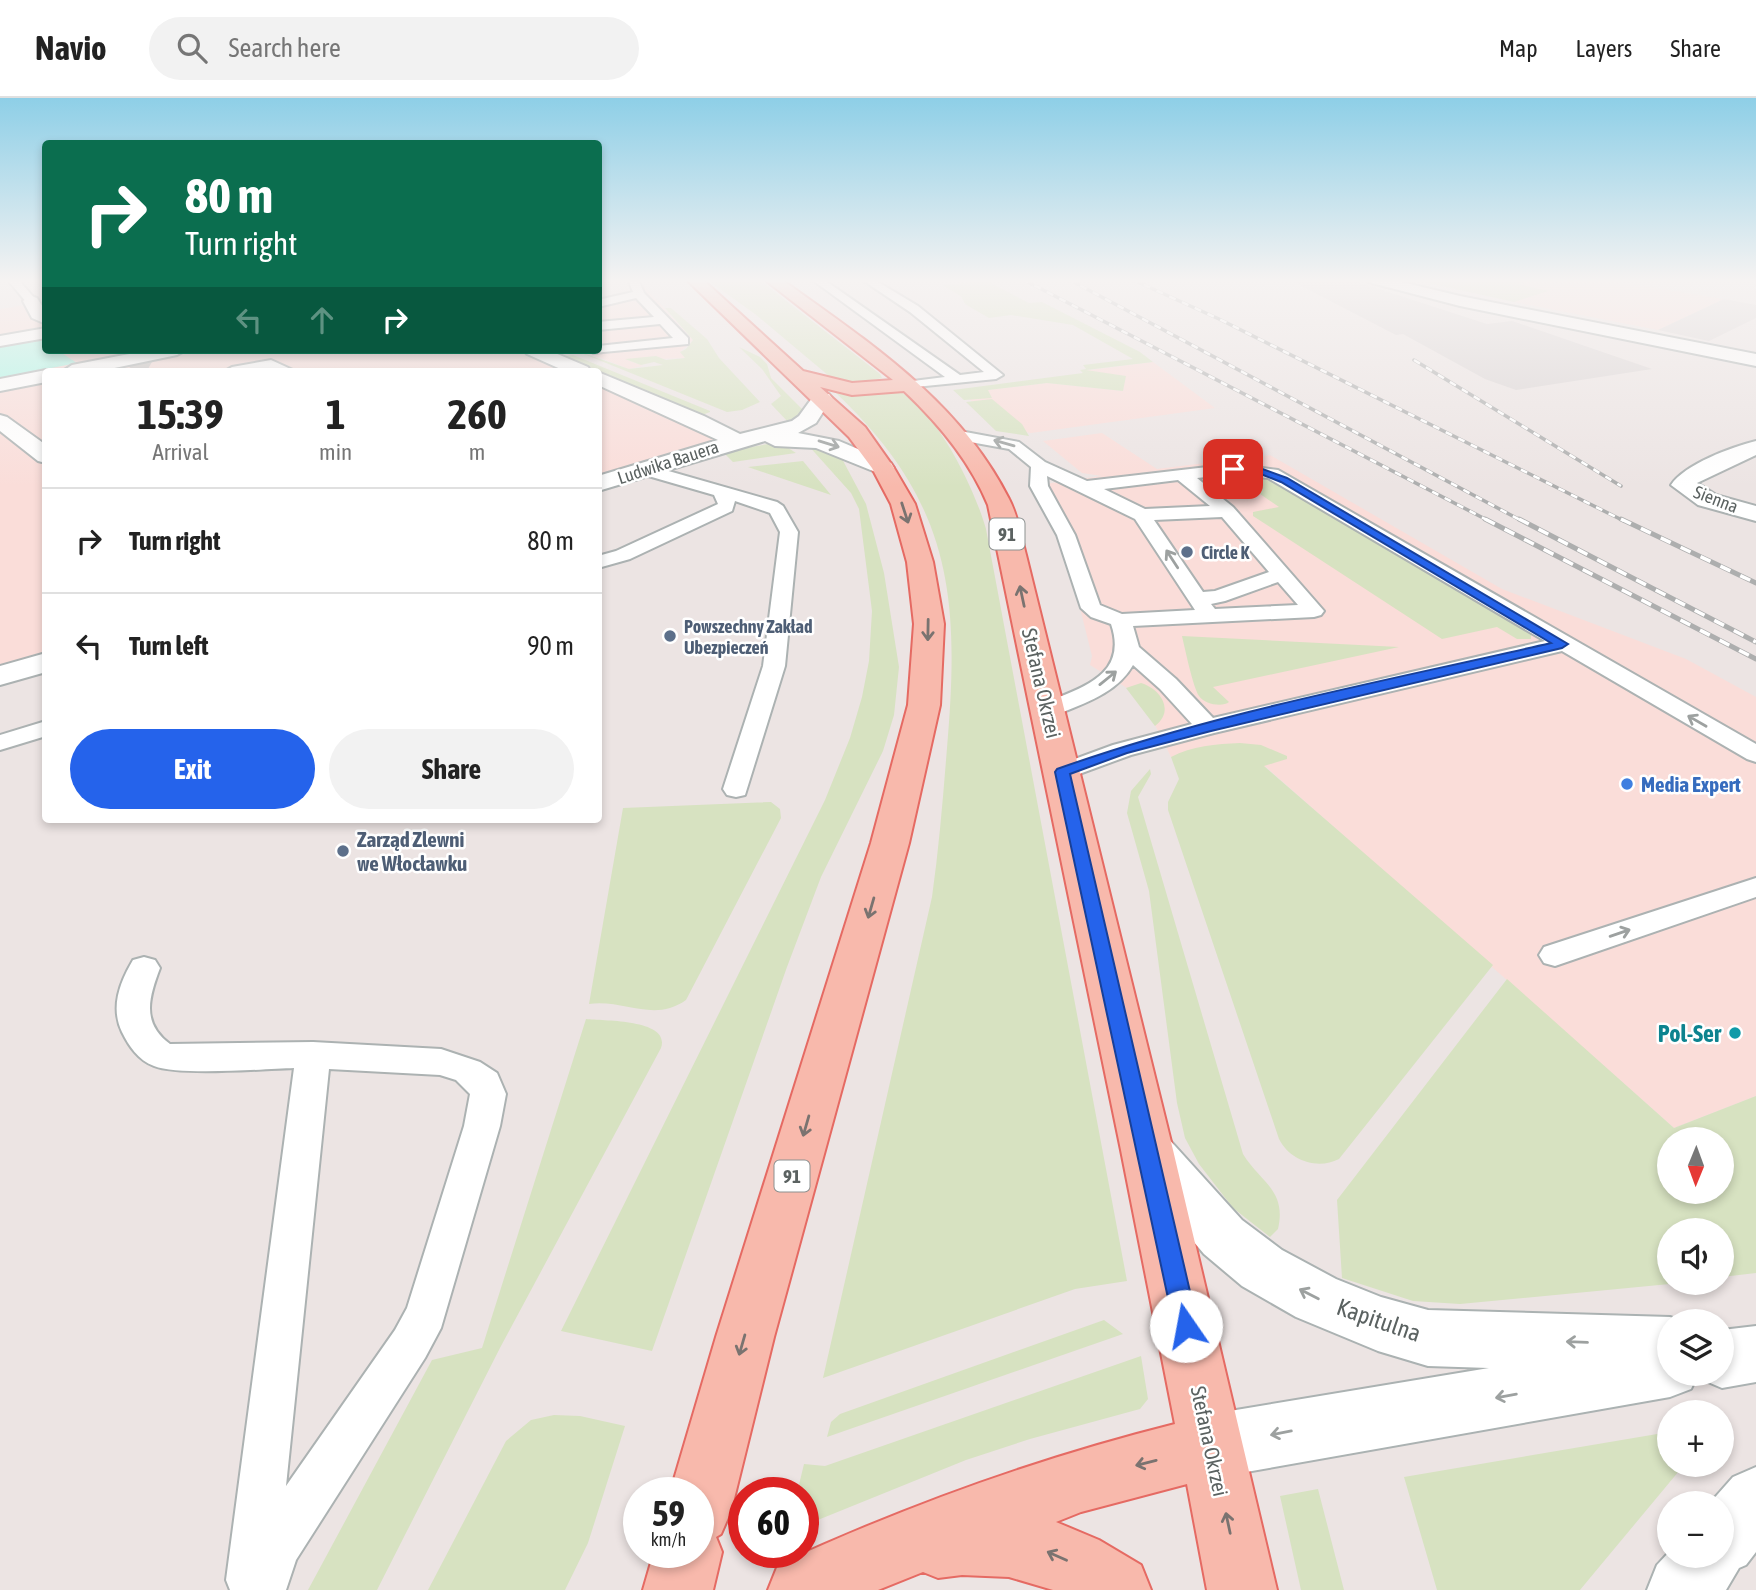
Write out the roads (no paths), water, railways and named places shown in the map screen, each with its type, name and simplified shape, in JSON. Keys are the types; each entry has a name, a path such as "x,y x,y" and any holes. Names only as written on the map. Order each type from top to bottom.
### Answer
{"main road":[{"name":"91","path":"707,1477 741,1350 890,843 924,705 929,624 920,562 903,504 883,468 857,432 769,349"},
{"name":"Stefana Okrzei","path":"863,349 936,408 981,466 998,501 1013,555 1147,1150 1242,1590"},
{"name":"91","path":"798,375 852,388 910,385"},
{"path":"803,1590 874,1556 1081,1480 1212,1446"},
{"path":"874,1556 948,1542 1013,1541 1056,1554 1116,1590"},
{"path":"678,1590 684,1568"}],"street":[{"path":"1700,349 1756,360"},
{"path":"101,354 115,362"},
{"path":"86,368 156,354"},
{"path":"541,354 571,368"},
{"path":"0,385 42,377"},
{"path":"602,380 737,440"},
{"name":"Ludwika Bauera","path":"602,483 737,440 799,426 809,419 811,411 822,398"},
{"path":"0,421 42,453"},
{"name":"Ludwika Bauera","path":"737,440 821,441 883,468"},
{"name":"Sienna","path":"1756,448 1734,455 1686,480 1683,485 1707,500 1756,514"},
{"path":"0,676 42,663"},
{"name":"Kapitulna","path":"1147,1150 1216,1229 1262,1268 1316,1298 1378,1324 1428,1338 1657,1345"},
{"path":"1734,1347 1756,1348"},
{"path":"1734,1357 1756,1354"},
{"path":"1212,1446 1657,1370"},
{"path":"1734,1527 1756,1500"},
{"path":"1682,1590 1700,1568"}],"lane":[{"path":"668,351 678,349"},
{"path":"913,349 957,379"},
{"path":"910,385 996,375 963,349"},
{"path":"602,353 625,356"},
{"path":"249,368 271,364 281,368"},
{"path":"960,436 1013,445 1039,466 1142,514 1227,511"},
{"path":"1039,466 1039,486 1066,535 1091,608 1098,613 1121,620 1314,611 1227,511 1182,475"},
{"path":"1085,486 1246,468 1272,474 1756,754"},
{"path":"645,469 777,510 789,532 774,666 736,789"},
{"path":"602,561 623,555 726,507 727,502 720,491"},
{"path":"1142,514 1209,616"},
{"path":"1198,598 1218,597 1281,573"},
{"path":"1121,620 1128,649 1168,684 1208,727"},
{"path":"1062,772 1122,750 1208,727 1562,644"},
{"path":"1048,710 1104,683 1120,667 1128,649"},
{"path":"0,743 42,729"},
{"path":"1555,955 1756,887"},
{"path":"144,968 132,999 135,1025 153,1052 166,1057 313,1055 441,1062 468,1072 485,1083 488,1094 482,1126 426,1314 410,1344 314,1485 275,1548 261,1590"},
{"path":"250,1590 313,1055"}],"tunnel":[{"path":"133,359 149,368"}],"railway":[{"path":"1156,349 1489,521"},
{"path":"1199,349 1522,521"},
{"path":"1278,349 1624,521"},
{"path":"1414,360 1621,486"},
{"path":"1485,519 1756,659"},
{"path":"1519,519 1756,642"},
{"path":"1621,519 1756,583"}],"place":[{"name":"Circle K","path":"1187,552"},
{"name":"Powszechny Zakład Ubezpieczeń","path":"670,636"},
{"name":"Media Expert","path":"1627,784"},
{"name":"Zarząd Zlewni we Włocławku","path":"343,851"},
{"name":"Pol-Ser","path":"1735,1033"}]}
